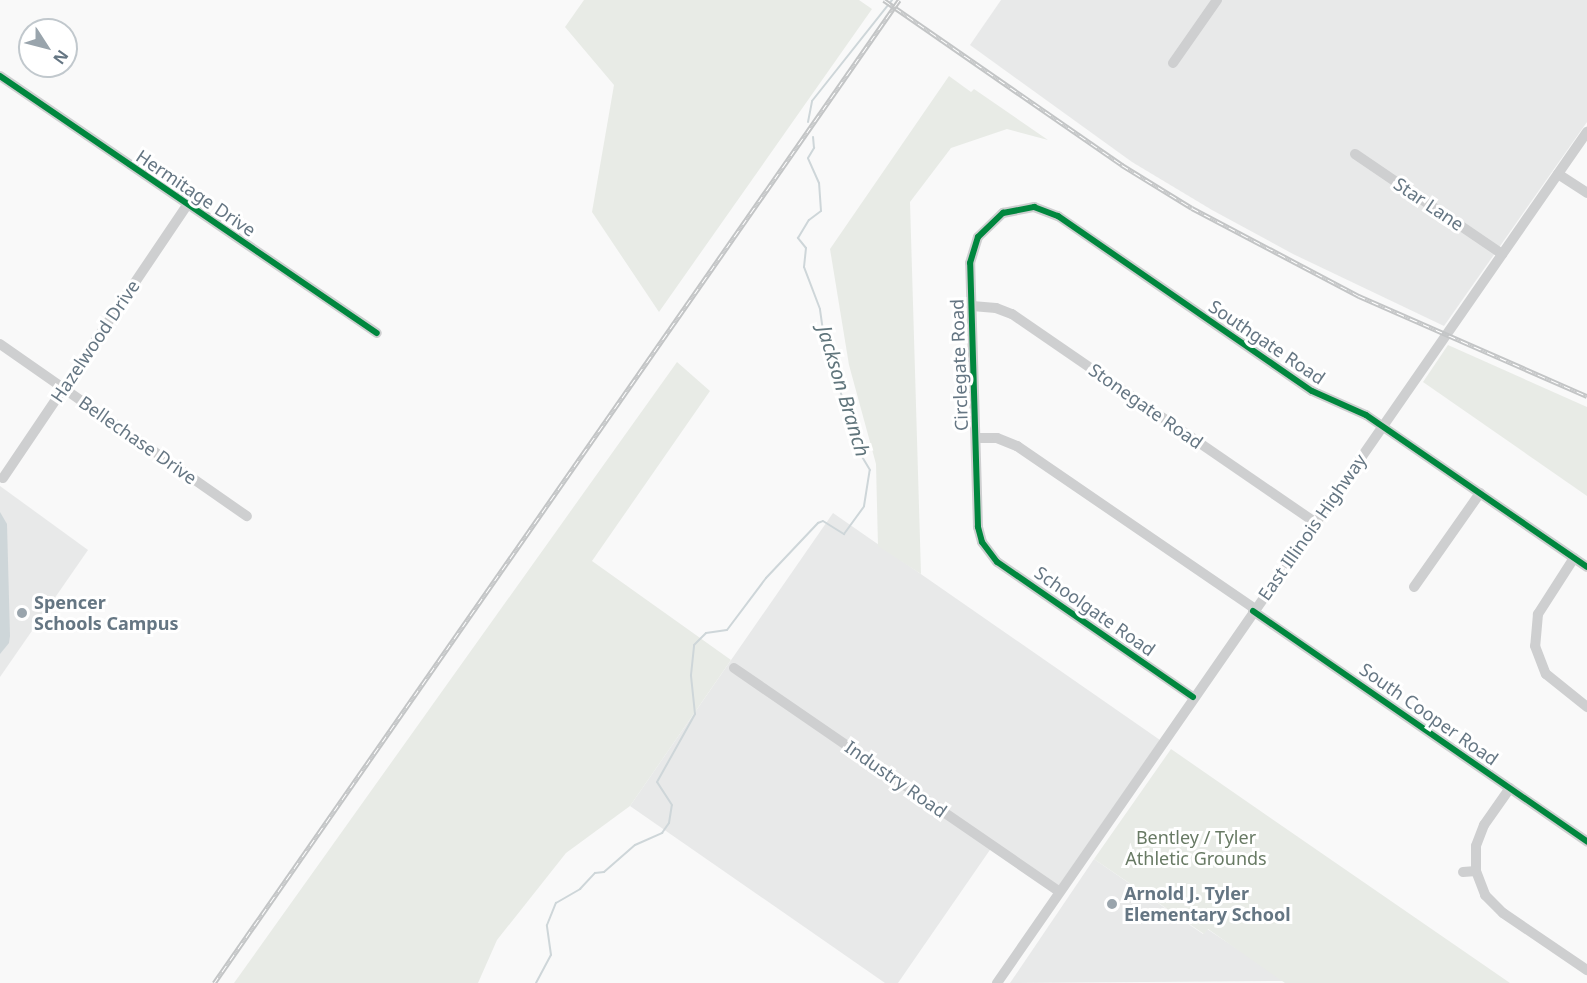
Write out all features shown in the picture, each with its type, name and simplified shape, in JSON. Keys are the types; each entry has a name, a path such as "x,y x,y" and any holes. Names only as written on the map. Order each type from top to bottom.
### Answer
{"street":[{"path":"1173,63 1216,0"},
{"name":"Hermitage Drive","path":"0,76 377,333"},
{"name":"East Illinois Highway","path":"997,983 1193,697 1587,132"},
{"name":"Star Lane","path":"1355,154 1502,254"},
{"path":"1558,174 1587,193"},
{"name":"Hazelwood Drive","path":"3,478 187,205"},
{"name":"Circlegate Road","path":"984,545 978,527 970,263 975,242 993,219 1019,208"},
{"name":"Southgate Road","path":"1019,208 1040,208 1058,216 1312,391 1361,412 1383,426 1587,567"},
{"name":"Stonegate Road","path":"972,306 996,308 1012,314 1315,522"},
{"name":"Bellechase Drive","path":"0,344 247,516"},
{"name":"South Cooper Road","path":"976,438 997,438 1017,446 1587,841"},
{"path":"1414,587 1480,493"},
{"name":"Schoolgate Road","path":"984,545 997,562 1193,697"},
{"path":"1574,558 1538,614 1535,646 1546,674 1587,707"},
{"name":"Industry Road","path":"734,668 1059,891"},
{"path":"1510,788 1484,825 1476,846 1476,871 1485,895 1503,913 1587,970"},
{"path":"1463,872 1476,871"}],"shaded area":[{"path":"1001,0 1587,0 1587,122 1444,326 1293,254 1212,210 1132,162 970,45"},
{"name":"Spencer Schools Campus","path":"0,486 88,550 0,677"},
{"path":"0,512 7,524 10,636 9,643 0,654"},
{"path":"833,513 1160,740 1057,888 994,844 898,983 885,983 630,806"},
{"name":"Arnold J. Tyler Elementary School","path":"1094,859 1203,934 1207,929 1286,981 1010,983"}],"green space":[{"path":"584,0 859,0 872,9 659,312 592,212 614,85 565,27"},
{"path":"949,76 971,92 974,89 1048,140 1007,129 951,148 910,202 921,574 878,546 876,464 849,365 830,249"},
{"path":"1448,345 1587,407 1587,496 1423,382"},
{"path":"677,362 710,391 592,561 731,660 630,806 566,853 497,940 478,983 234,983"},
{"name":"Bentley / Tyler Athletic Grounds","path":"1171,749 1510,983 1285,983 1208,929 1204,934 1094,859"}],"waterway":[{"name":"Jackson Branch","path":"808,122 812,101 892,0"},
{"name":"Jackson Branch","path":"536,983 551,955 547,925 556,903 580,889 595,873 604,872 635,845 662,833 669,823 672,805 657,782 695,714 691,675 694,645 706,633 727,630 766,578 818,523 823,521 844,534 864,506 870,470 859,452 824,338 820,309 804,267 806,248 798,238 809,220 821,211 819,183 808,158 814,148 813,137"}],"railway":[{"path":"884,0 1122,165 1192,208 1359,296 1587,396"},
{"path":"214,983 899,0"}],"cycle path":[{"path":"0,76 377,333"},
{"path":"1193,697 997,562 982,542 978,527 970,263 978,237 1003,213 1034,207 1058,216 1312,391 1366,415 1587,567"},
{"path":"1253,611 1587,841"}],"place":[{"name":"Spencer Schools Campus","path":"22,613"},
{"name":"Arnold J. Tyler Elementary School","path":"1112,904"}]}
